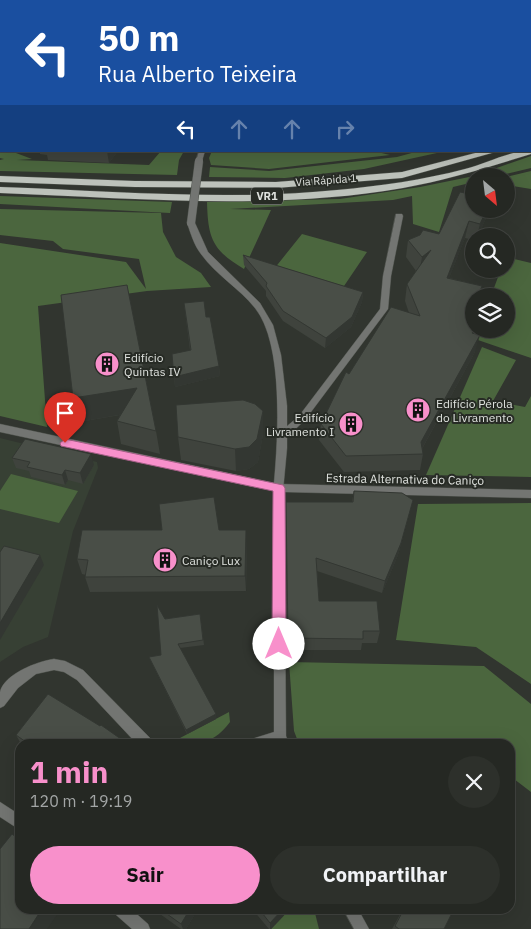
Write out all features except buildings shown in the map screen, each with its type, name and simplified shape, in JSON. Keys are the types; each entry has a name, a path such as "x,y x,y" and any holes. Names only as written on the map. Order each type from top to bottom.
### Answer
{"highway":[{"name":"Via Rápida 1","path":"0,179 136,184 286,184 402,175 491,152"},
{"name":"Via Rápida 1","path":"0,190 219,196 324,193 412,184 488,166 527,152"}],"street":[{"path":"202,152 191,223 199,245 264,315 276,352 283,435 279,488 281,739"},
{"path":"283,435 302,418 384,309 387,276 399,216"},
{"name":"Estrada Alternativa do Caniço","path":"0,428 279,488 531,494"},
{"path":"0,702 14,682 28,672 41,666 59,666 76,671 141,739"},
{"path":"0,808 15,819"},
{"path":"126,914 143,929"},
{"path":"353,914 362,929"}],"shaded area":[{"path":"0,438 97,462 98,468 73,531 48,637 23,647 0,662"}],"green space":[{"path":"0,152 16,152 32,159 17,160 149,165 160,152 183,152 179,160 177,175 0,171 0,160 4,159 0,158"},
{"path":"212,152 377,152 390,155 269,169 211,165 209,158"},
{"path":"415,152 441,152 364,169 285,178 209,177 210,167 269,171 397,157"},
{"path":"531,156 531,168 515,172 515,168 497,168"},
{"path":"531,171 531,189 515,186 515,175"},
{"path":"465,178 465,184 453,187 439,232 413,224 412,196 393,200 230,209 271,210 244,269 218,249 209,225 207,202 340,199 420,187"},
{"path":"0,196 172,202 170,213 0,204"},
{"path":"0,209 161,213 163,232 176,257 201,273 211,287 147,291 38,306 47,427 0,416 0,243 126,262 146,289 139,259 63,249 53,241 0,235"},
{"path":"302,234 367,252 342,289 274,269"},
{"path":"515,259 531,263 531,358 475,339 515,338 515,288 494,288 498,278 515,278"},
{"path":"482,347 516,360 493,401 525,407 531,396 531,477 426,475"},
{"path":"11,474 78,491 59,523 0,509 0,491"},
{"path":"531,503 531,684 476,647 396,640 418,504"},
{"path":"289,662 484,666 531,704 531,792 515,780 515,739 297,739 294,731"},
{"path":"229,712 230,722 214,738 180,738"},
{"path":"285,914 315,914 319,929 271,929"}],"place":[{"name":"Edifício Quintas IV","path":"107,364"},
{"name":"Edifício Pérola do Livramento","path":"418,410"},
{"name":"Edifício Livramento I","path":"351,424"},
{"name":"Caniço Lux","path":"165,560"}],"route":[{"path":"65,443 279,488 279,644"}]}
